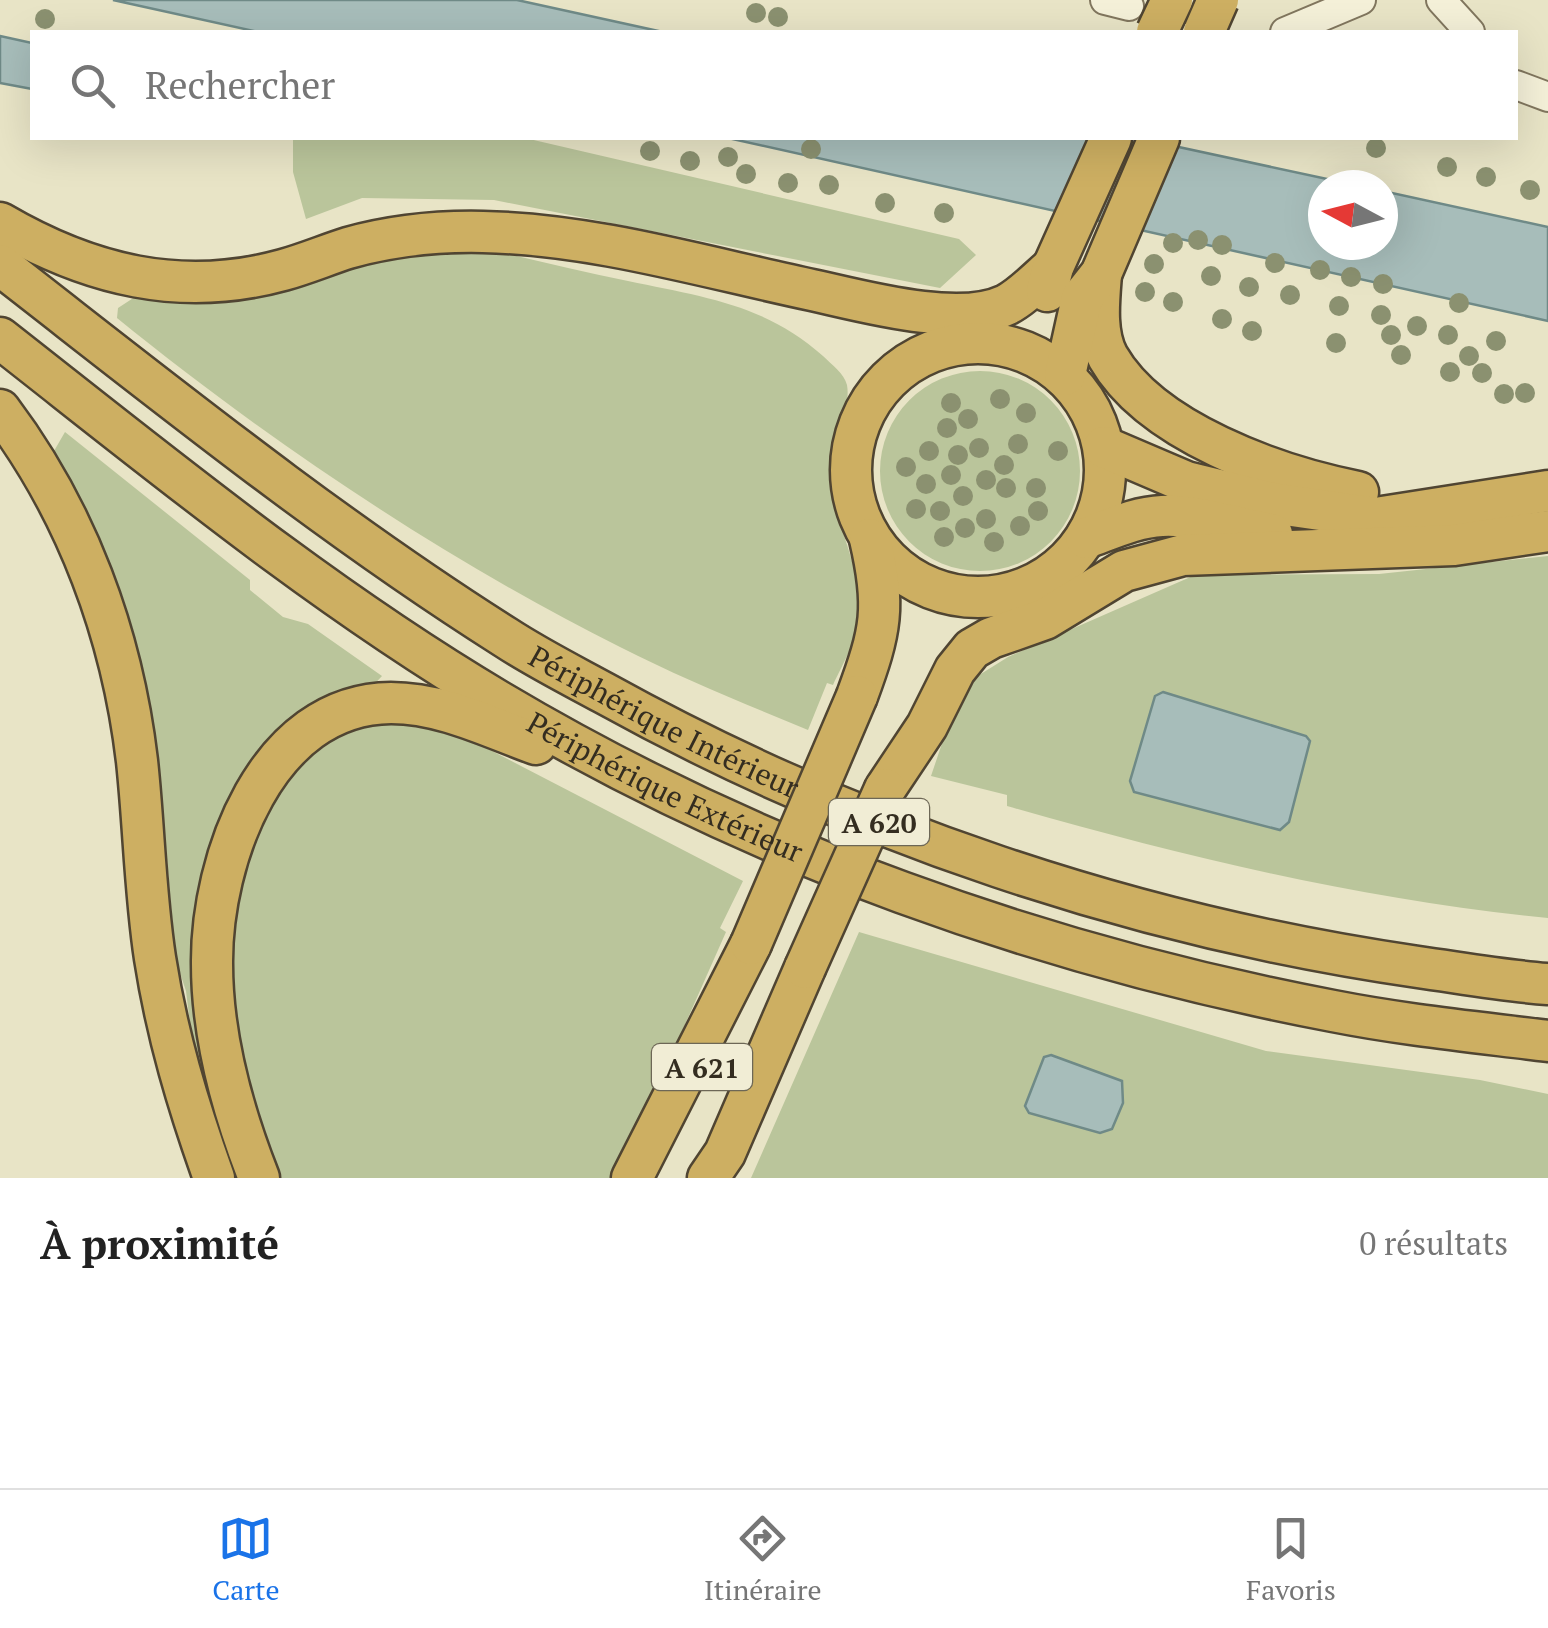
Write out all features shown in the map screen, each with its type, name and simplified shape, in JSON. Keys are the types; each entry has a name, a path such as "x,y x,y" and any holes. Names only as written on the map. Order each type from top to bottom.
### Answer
{"highway":[{"path":"1131,13 1172,0"},
{"path":"1205,30 1218,0"},
{"path":"996,342 1029,317 1047,292 1053,267 1110,140"},
{"path":"1065,376 1082,298 1101,274 1158,140"},
{"path":"0,223 84,265 178,282 226,281 282,271 393,238 453,232 550,238 622,250 913,311 974,313 1006,305 1053,267"},
{"name":"Périphérique Intérieur","path":"0,265 305,502 510,640 644,715 746,766 951,850 1162,915 1364,959 1548,984"},
{"path":"1101,274 1098,311 1107,354 1154,410 1276,472 1423,510"},
{"name":"Périphérique Extérieur","path":"0,338 276,552 365,615 501,702 661,789 756,834 885,887 1123,963 1336,1012 1548,1041"},
{"path":"959,342 996,342 1044,360 1065,376 1083,396 1096,421 1104,448 1106,479 1100,510 1070,560 1024,589 969,598 940,592 912,580 889,562 870,539 855,506 850,470 855,434 870,401 894,373 924,353 959,342"},
{"path":"0,410 56,493 81,546 115,648 137,760 154,955 166,1024 183,1093 214,1178"},
{"path":"1104,448 1186,482 1272,503 1376,518 1548,491"},
{"path":"1086,538 1137,520 1162,516 1362,548"},
{"path":"916,722 972,649 990,638 1045,619 1124,571 1183,554 1454,545 1548,531"},
{"name":"A 621","path":"658,1178 748,949 858,696 880,628 878,574 870,539"},
{"path":"916,722 928,669 950,635 998,596"},
{"path":"259,1178 232,1091 216,1018 212,962 217,900 231,845 255,790 280,756 311,729 347,710 386,703 415,704 443,710 661,789"},
{"name":"A 621","path":"718,1170 916,722"},
{"path":"632,1178 748,949"},
{"path":"1364,959 1548,956"},
{"path":"1336,1012 1548,1070"}],"street":[{"path":"1290,30 1362,0"},
{"path":"1441,0 1468,30"},
{"path":"1518,85 1548,97"}],"green space":[{"path":"293,140 534,140 959,239 976,255 940,288 494,200 362,198 306,219 293,172"},
{"path":"495,251 732,305 801,339 843,377 848,396 833,461 832,489 858,585 860,614 849,651 833,685 827,683 808,730 643,658 555,613 424,537 296,453 117,318 118,308 141,293 386,258"},
{"path":"980,371 1018,379 1051,400 1072,433 1080,471 1072,509 1051,542 1018,563 980,571 942,563 909,542 888,509 880,471 888,433 909,400 942,379"},
{"path":"65,432 250,580 250,590 283,617 308,624 382,676 211,859 246,1178 236,1178 194,1056 186,991 177,964 155,741 139,653 112,569 54,451"},
{"path":"1548,556 1548,918 1411,900 1207,859 1007,806 1007,795 931,776 958,696 976,677 1008,657 1195,575 1379,574"},
{"path":"382,720 406,720 465,737 743,881 720,928 726,932 617,1178 280,1178 255,1108 234,1009 230,954 238,888 260,823 296,769 334,740"},
{"path":"859,932 1266,1051 1480,1080 1548,1094 1548,1178 751,1178"}],"water":[{"path":"113,0 517,0 654,30 249,30"},
{"path":"0,36 30,43 30,89 0,83"},
{"path":"737,140 1146,140 1308,175 1308,260 1398,260 1398,194 1548,227 1548,321"},
{"path":"1163,692 1306,736 1310,741 1289,822 1280,830 1134,792 1130,781 1155,696"},
{"path":"1051,1055 1122,1081 1123,1103 1112,1129 1100,1133 1029,1113 1025,1106 1044,1057"}]}
